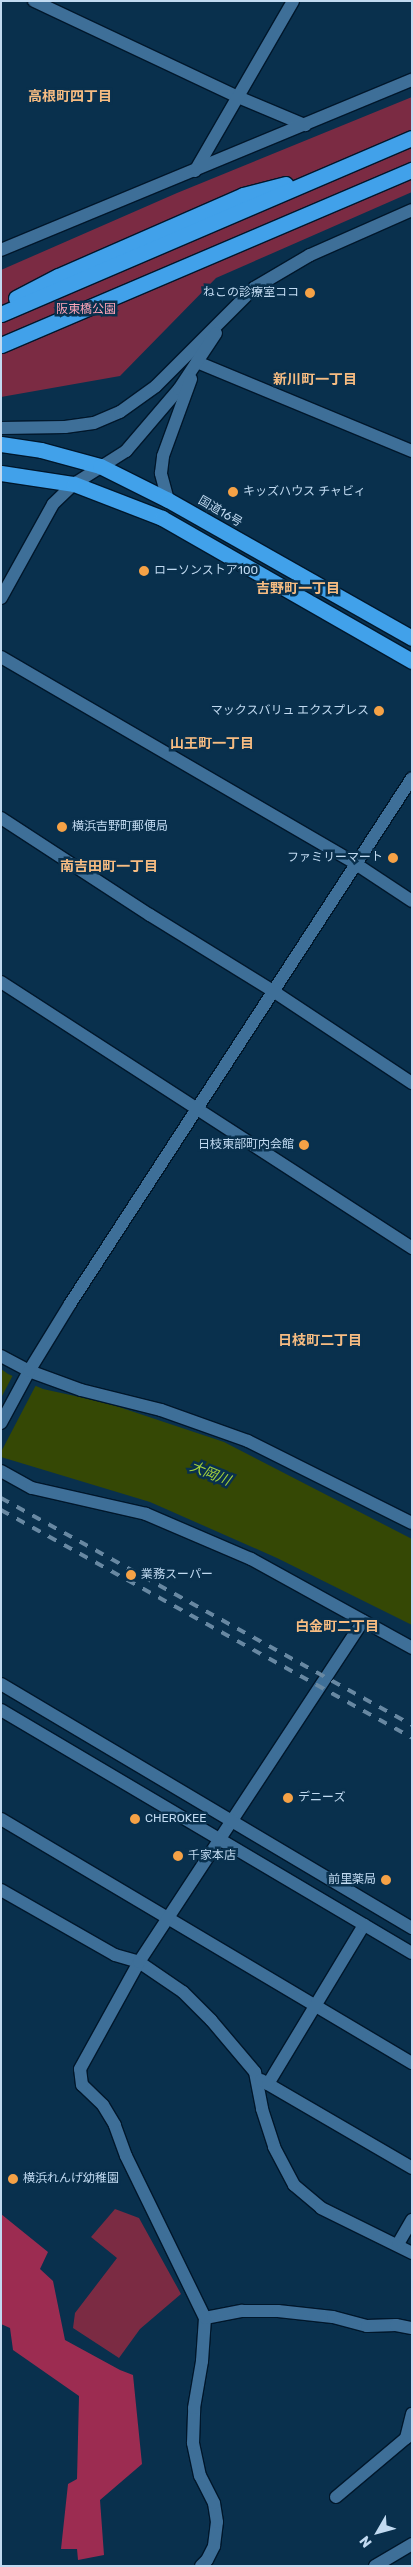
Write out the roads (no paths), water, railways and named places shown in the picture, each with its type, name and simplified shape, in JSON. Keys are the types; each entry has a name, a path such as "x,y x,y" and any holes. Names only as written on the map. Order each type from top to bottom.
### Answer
{"highway":[{"path":"1,314 412,138"},
{"path":"1,345 412,170"},
{"path":"1,306 58,276 242,195 332,172"},
{"name":"国道16号","path":"1,444 41,450 100,466 168,500 412,638"},
{"path":"1,473 74,484 162,518 412,661"}],"street":[{"path":"34,1 238,97 305,125"},
{"path":"195,171 293,1"},
{"path":"1,250 412,80"},
{"path":"1,428 65,427 94,423 120,412 156,386 254,288 310,255 412,210"},
{"path":"1,598 53,504 74,484 126,451 179,389 231,310"},
{"path":"197,362 412,451"},
{"path":"168,500 161,473 163,456 197,362"},
{"path":"1,658 356,864 412,901"},
{"path":"1,1423 26,1375 196,1109 412,778"},
{"path":"1,818 150,915 273,991 412,1084"},
{"path":"1,982 412,1248"},
{"path":"1,1356 26,1375 161,1410 248,1441 412,1523"},
{"path":"1,1471 32,1488 146,1514 251,1559 412,1648"},
{"path":"200,2566 207,2560 214,2546 217,2522 214,2503 200,2476 193,2442 194,2408 202,2361 206,2318 126,2156 115,2125 103,2105 82,2084 80,2069 139,1962 363,1621"},
{"path":"1,1684 412,1928"},
{"path":"1,1710 412,1953"},
{"path":"1,1819 412,2063"},
{"path":"1,1890 114,1954 139,1962 182,1992 211,2020 255,2072 274,2147 294,2185 321,2208 398,2244 412,2253"},
{"path":"268,2084 364,1925"},
{"path":"256,2076 412,2168"},
{"path":"398,2244 412,2220"},
{"path":"206,2318 242,2311 278,2311 333,2318 367,2326 396,2325 412,2328"},
{"path":"336,2497 406,2438 412,2414"},
{"path":"375,2566 412,2544"}],"water":[{"name":"大岡川","path":"1,1369 8,1374 43,1389 107,1403 224,1442 412,1539 412,1625 277,1558 150,1502 1,1457"}],"railway":[{"path":"1,1498 412,1725"},
{"path":"1,1510 412,1738"}],"place":[{"name":"ねこの診療室ココ","path":"310,293"},
{"name":"キッズハウス チャビィ","path":"233,492"},
{"name":"ローソンストア100","path":"144,571"},
{"name":"マックスバリュ エクスプレス","path":"379,711"},
{"name":"横浜吉野町郵便局","path":"62,827"},
{"name":"ファミリーマート","path":"393,858"},
{"name":"日枝東部町内会館","path":"304,1145"},
{"name":"業務スーパー","path":"131,1575"},
{"name":"デニーズ","path":"288,1798"},
{"name":"CHEROKEE","path":"135,1819"},
{"name":"千家本店","path":"178,1856"},
{"name":"前里薬局","path":"386,1880"},
{"name":"横浜れんげ幼稚園","path":"13,2179"}],"district":[{"name":"高根町四丁目","path":"70,97"},
{"name":"新川町一丁目","path":"315,380"},
{"name":"吉野町一丁目","path":"298,589"},
{"name":"山王町一丁目","path":"212,744"},
{"name":"南吉田町一丁目","path":"109,867"},
{"name":"日枝町二丁目","path":"320,1341"},
{"name":"白金町二丁目","path":"337,1627"}],"park label":[{"name":"阪東橋公園","path":"86,310"}]}
